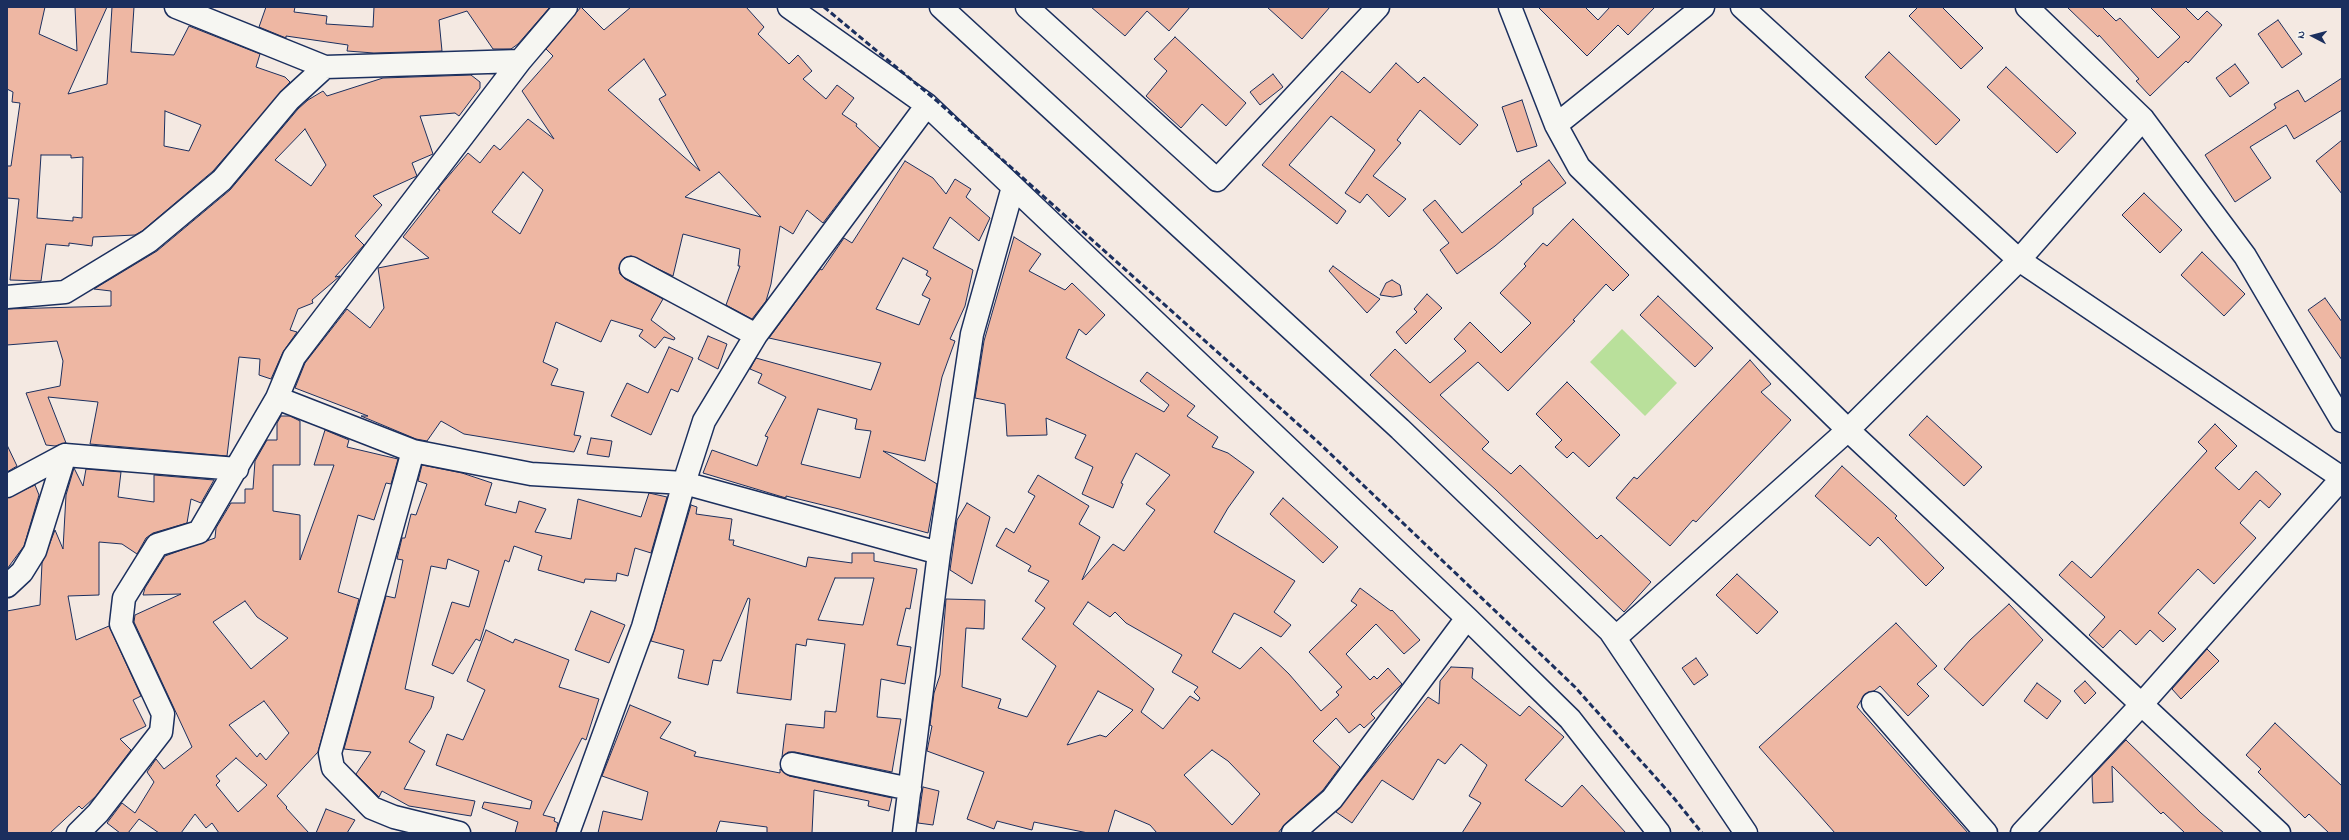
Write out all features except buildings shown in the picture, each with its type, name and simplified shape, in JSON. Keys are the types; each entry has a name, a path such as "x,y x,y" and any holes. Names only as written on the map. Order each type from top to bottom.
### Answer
{"street":[{"path":"176,7 325,68 520,61"},
{"path":"78,833 98,813 161,732 163,714 121,624 124,598 157,545 199,532 277,398 294,357 520,61 566,7"},
{"path":"789,7 927,105 1467,618 1570,719 1659,833"},
{"path":"941,7 1400,429 1610,631 1746,833"},
{"path":"1027,7 1217,180 1378,7"},
{"path":"1510,7 1556,125 1579,167 1848,430 2140,705 2279,833"},
{"path":"1556,125 1703,7"},
{"path":"1742,7 2019,260 2342,478 2140,705 2022,833"},
{"path":"2027,7 2143,119 2245,256 2342,421"},
{"path":"7,296 65,292 148,241 222,180 289,100 325,68"},
{"path":"568,833 643,627 684,483 704,421 756,335 927,105"},
{"path":"1615,638 1848,430 2019,260 2143,119"},
{"path":"904,833 940,553 972,334 1013,187"},
{"path":"631,268 756,335"},
{"path":"277,398 413,451 531,474 684,483 940,553"},
{"path":"413,451 330,753 333,768 372,808 394,817 459,833"},
{"path":"7,486 65,455 237,469"},
{"path":"7,586 22,572 34,550 65,455"},
{"path":"1293,833 1332,799 1467,618"},
{"path":"1872,703 1986,833"},
{"path":"792,764 910,789"}],"green space":[{"path":"1622,329 1677,383 1645,416 1590,362"}],"railway":[{"path":"824,7 937,101 1318,442 1575,687 1673,797 1702,833"}]}
